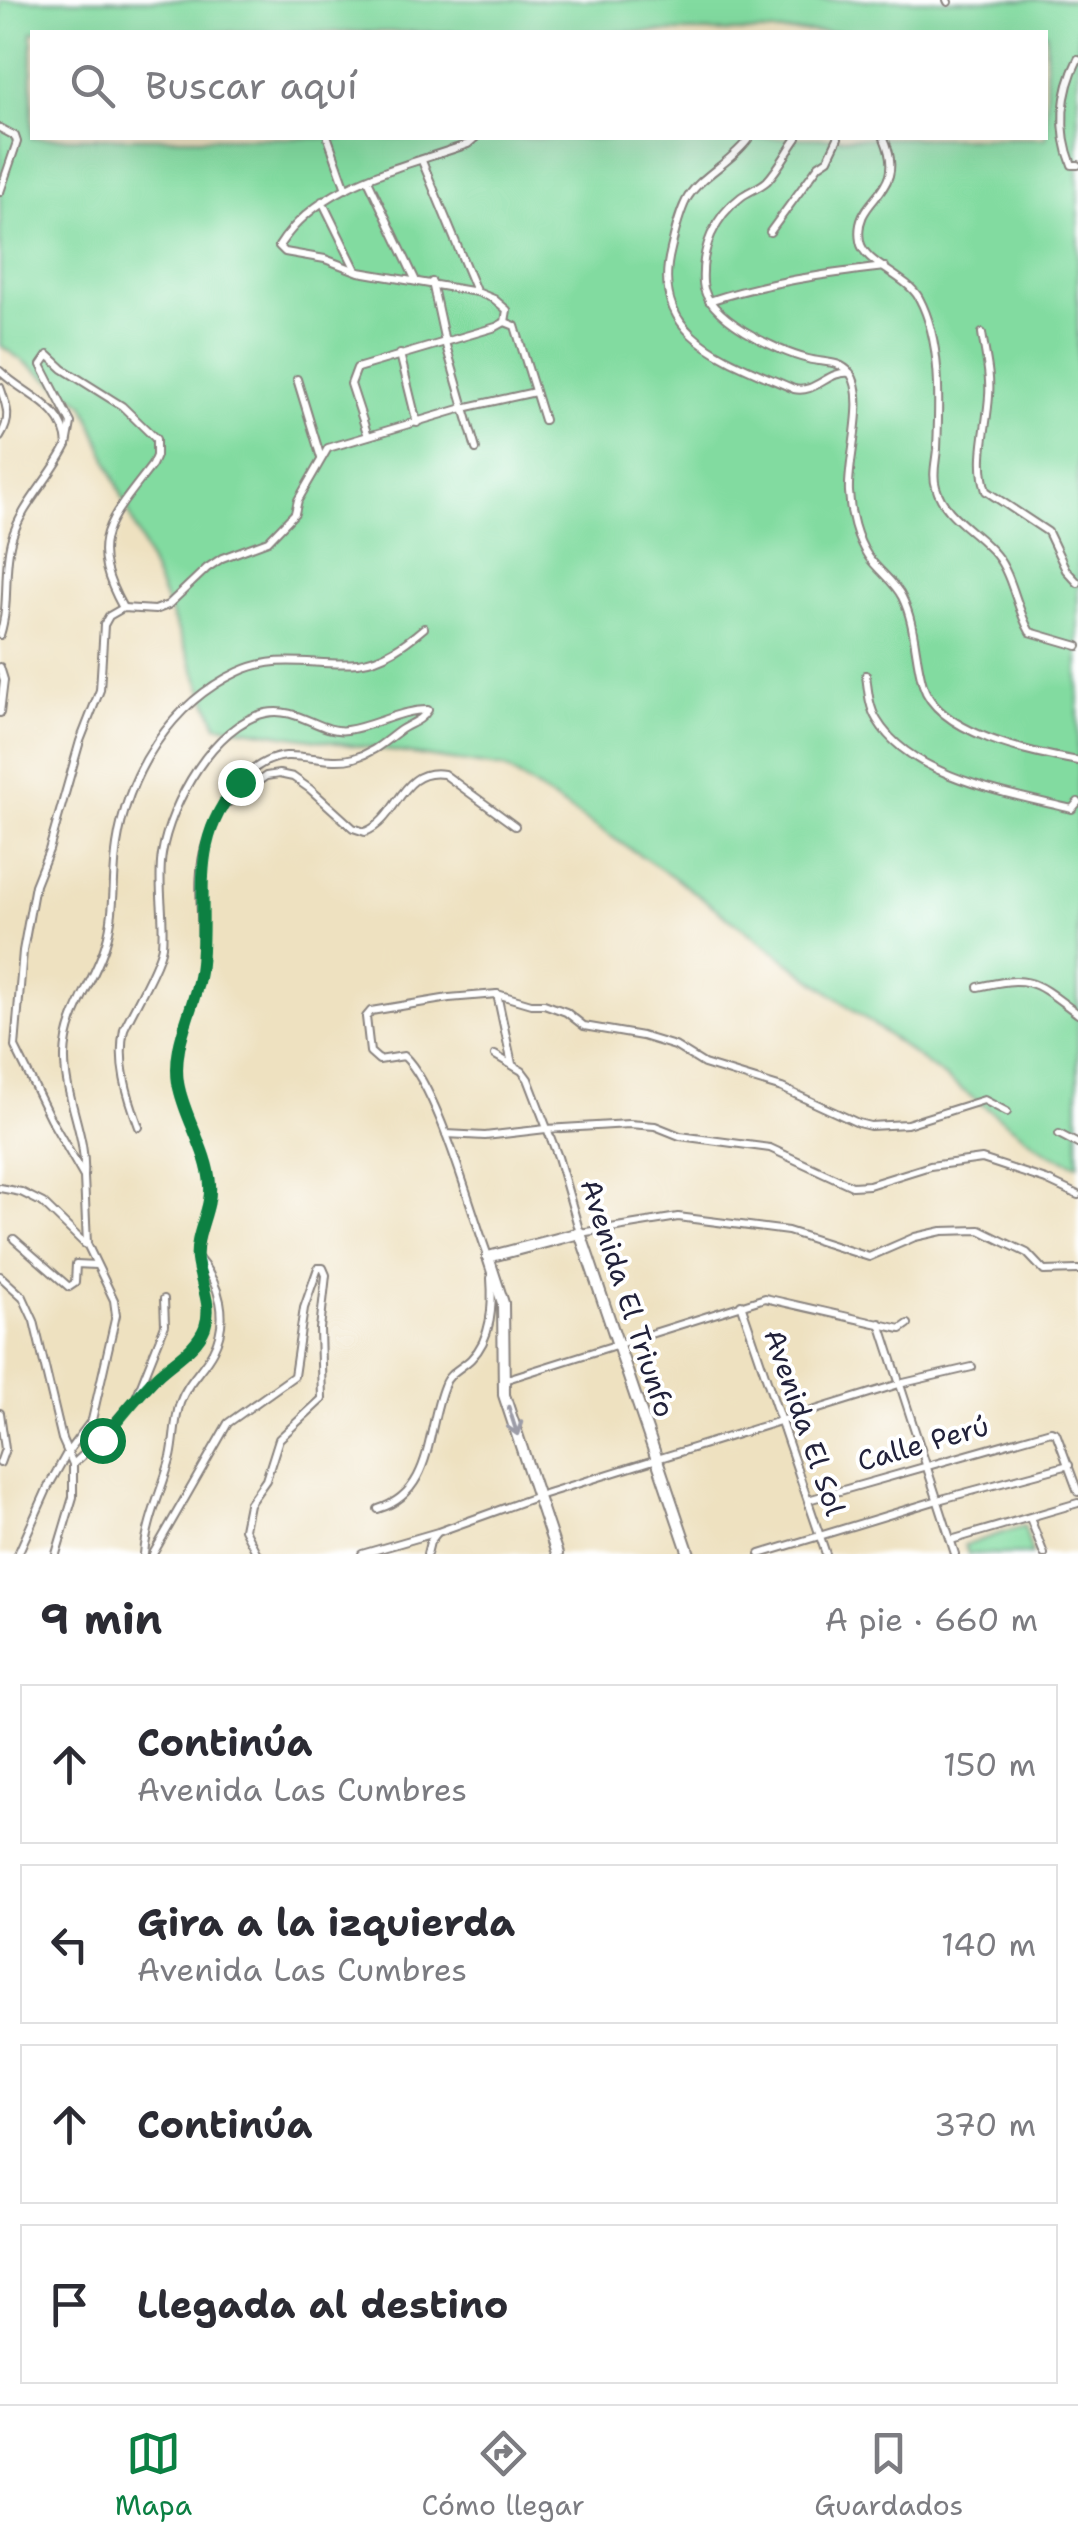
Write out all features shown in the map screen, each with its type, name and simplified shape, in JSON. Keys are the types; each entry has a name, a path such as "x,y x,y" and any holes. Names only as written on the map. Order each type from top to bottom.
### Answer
{"street":[{"path":"1076,167 1063,134 1063,106 1078,59"},
{"path":"0,128 15,136 17,142 0,192"},
{"path":"329,140 346,189"},
{"path":"473,140 346,189 311,207 279,246 280,250 356,269 477,292 504,307 505,322"},
{"path":"748,140 688,198 666,273 669,300 686,331 702,345 794,389 808,390 840,372 850,373"},
{"path":"796,140 766,182 737,200 714,225 702,281 709,302 742,330 790,353 837,364 850,373 858,404 849,462 850,510 868,555 903,600 926,697 937,711 966,730 1078,762"},
{"path":"770,232 828,158 837,140"},
{"path":"885,140 892,157 892,175 864,216 859,241 863,252 909,285 920,299 933,341 937,371 936,488 958,520 1000,559 1030,632 1078,646"},
{"path":"422,161 477,292"},
{"path":"368,180 415,280"},
{"path":"322,201 356,269"},
{"path":"709,302 749,288 802,277 886,267"},
{"path":"432,282 476,450"},
{"path":"368,436 352,384 356,368 505,322 514,326 544,420"},
{"path":"982,333 989,375 980,466 986,491 1048,532 1066,570 1078,582"},
{"path":"400,354 417,423"},
{"path":"0,635 11,542 18,524 67,446 71,423 41,365 48,355 63,369 122,406 156,439 152,465 106,530 102,545 107,579 123,608"},
{"path":"0,371 57,414 67,446"},
{"path":"296,380 322,459"},
{"path":"0,387 9,407 8,421 0,437"},
{"path":"84,1177 50,1118 15,1040 23,951 36,885 100,690 104,625 115,610 155,610 168,605 222,558 268,541 294,513 328,448 463,408 535,392"},
{"path":"18,1554 67,1453 92,1420 116,1314 114,1300 86,1244 85,1163 65,1055 71,1022 108,940 117,844 126,805 164,730 184,707 239,671 296,659 359,663 404,646 424,628"},
{"path":"0,667 4,680 0,713"},
{"path":"866,675 876,720 922,760 982,788 1072,809 1078,802"},
{"path":"73,1464 102,1440 204,1330 208,1306 197,1257 210,1196 208,1168 188,1119 178,1083 176,1055 203,950 201,869 208,840 224,806 251,770 267,762 285,756 350,760 376,750 415,724 428,710 394,714 341,730 276,711 232,728 218,741 188,786 171,821 162,855 162,947 121,1043 124,1088 138,1127"},
{"path":"224,806 266,776 279,774 293,778 354,828 365,832 380,824 406,787 424,775 437,773 444,774 515,826"},
{"path":"978,987 1012,979 1029,982 1078,1014"},
{"path":"557,1554 504,1395 503,1303 446,1134 404,1056 379,1060 370,1052 368,1013 496,994 544,1004 566,1012 590,1028 642,1036 674,1046 704,1064 782,1088 858,1124 906,1124 984,1100 1007,1112"},
{"name":"Avenida El Triunfo","path":"496,994 512,1065"},
{"name":"Avenida El Triunfo","path":"495,1055 528,1079 558,1157 689,1554"},
{"path":"446,1134 484,1136 629,1124 655,1126 680,1136 770,1148 861,1187 930,1166 982,1159 1078,1195"},
{"path":"1059,1134 1078,1144"},
{"path":"0,1188 21,1192 43,1203 86,1244"},
{"path":"488,1258 580,1233 678,1217 788,1231 869,1257 915,1237 942,1231 980,1230 1027,1253 1044,1271 1078,1270"},
{"path":"14,1239 69,1287 75,1284 76,1264 96,1265"},
{"path":"144,1554 154,1501 171,1457 178,1406 186,1386 213,1351 222,1316 218,1290 197,1257"},
{"path":"378,1509 400,1500 414,1481 434,1432 445,1382 474,1357 484,1340 493,1306 488,1258"},
{"path":"153,1554 228,1424 294,1376 313,1274 323,1268 326,1276 320,1329 322,1399 279,1439 266,1480 249,1504 244,1529 257,1554"},
{"path":"0,1276 22,1297 34,1321 73,1464 73,1496 56,1554"},
{"path":"503,1380 765,1298 901,1329 908,1324"},
{"path":"135,1400 165,1325 164,1300"},
{"name":"Avenida El Sol","path":"741,1304 826,1554"},
{"path":"880,1323 955,1554"},
{"path":"362,1554 780,1420 899,1384 972,1367"},
{"path":"0,1412 5,1449 0,1463"},
{"name":"Calle Perú","path":"808,1500 1051,1431 1056,1433 1069,1465"},
{"path":"760,1554 1069,1465 1078,1492"},
{"path":"951,1540 1078,1504"},
{"path":"1030,1518 1044,1554"},
{"path":"428,1554 430,1542 438,1532"}],"green space":[{"path":"0,0 1078,0 1078,1165 1049,1154 672,876 505,768 217,725 84,404 0,345"},
{"path":"1024,1526 1032,1554 968,1554 965,1545"}],"route":[{"path":"102,1440 158,1376 198,1340 207,1318 207,1293 197,1257 210,1196 208,1168 188,1119 178,1083 176,1055 203,950 201,869 208,840 240,782"}]}
